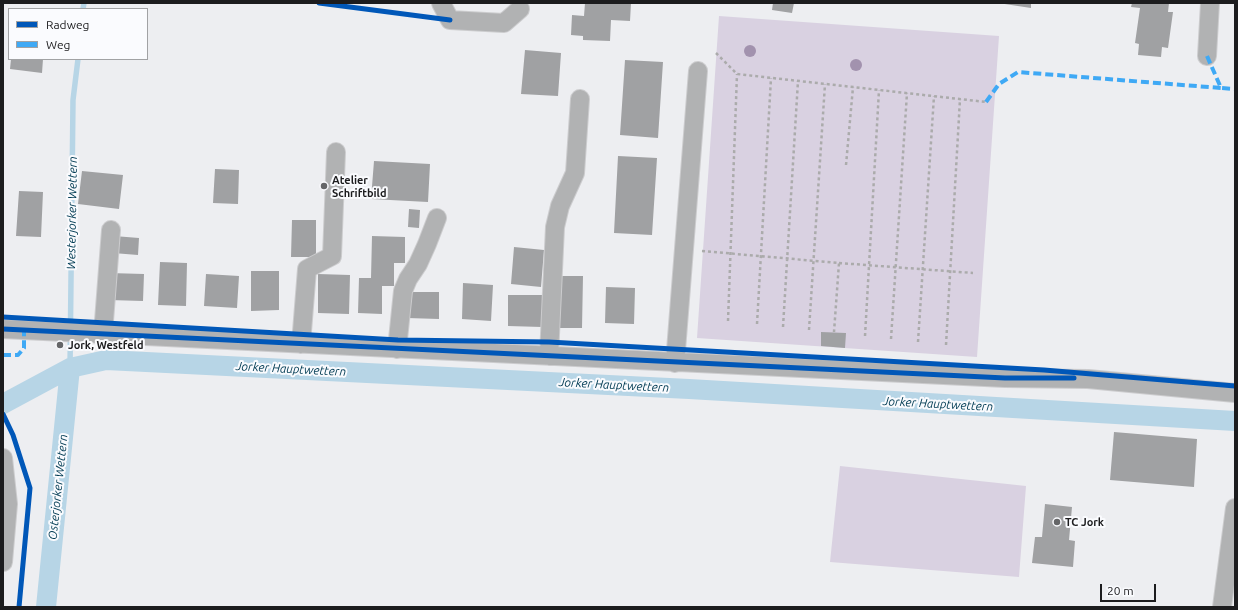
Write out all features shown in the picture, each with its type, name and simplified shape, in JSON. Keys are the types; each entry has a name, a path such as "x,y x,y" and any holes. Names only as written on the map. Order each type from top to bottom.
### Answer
{"street":[{"path":"442,3 450,20 504,23 520,9"},
{"path":"1207,56 1210,3"},
{"path":"675,363 698,71"},
{"path":"549,356 555,227 560,206 575,173 580,99"},
{"path":"301,344 307,269 332,256 336,152"},
{"path":"397,349 403,291 408,279 428,244 437,218"},
{"path":"102,334 111,230"},
{"path":"3,329 1005,378 1088,378 1235,393"},
{"path":"3,458 8,504 3,562"},
{"path":"1222,607 1232,567 1235,508"}],"path":[{"path":"716,53 737,74 986,102"},
{"path":"728,321 737,74"},
{"path":"757,324 771,78"},
{"path":"783,327 798,81"},
{"path":"809,330 825,84"},
{"path":"846,165 853,87"},
{"path":"865,336 879,90"},
{"path":"891,339 907,93"},
{"path":"918,342 924,269 934,96"},
{"path":"946,346 960,99"},
{"path":"684,250 973,273"},
{"path":"834,332 840,263"}],"shaded area":[{"path":"719,16 999,36 977,357 697,338"},
{"path":"840,466 1026,486 1019,577 830,562"}],"building":[{"path":"585,3 631,3 630,21 611,20 610,41 583,40 583,36 571,35 572,15 584,16"},
{"path":"773,3 794,3 792,13 772,10"},
{"path":"998,3 1031,3 1031,8"},
{"path":"1132,3 1169,3 1168,12 1173,12 1168,48 1162,47 1161,57 1138,55 1139,44 1135,43 1140,8 1131,7"},
{"path":"525,50 561,53 558,96 521,94"},
{"path":"11,60 43,60 42,73 10,69"},
{"path":"625,60 663,62 658,138 620,135"},
{"path":"618,156 657,158 652,235 614,233"},
{"path":"374,161 430,164 428,202 371,199"},
{"path":"215,169 239,170 238,204 213,203"},
{"path":"82,171 123,175 119,209 78,204"},
{"path":"19,191 43,192 41,237 16,236"},
{"path":"409,209 420,210 419,228 408,227"},
{"path":"292,220 316,220 316,257 291,257"},
{"path":"114,236 139,238 138,255 113,253"},
{"path":"372,236 405,237 405,263 394,263 394,286 382,286 382,314 358,313 359,278 371,278"},
{"path":"514,247 544,250 541,287 511,284"},
{"path":"160,262 187,263 186,306 158,305"},
{"path":"251,271 279,271 279,310 251,311"},
{"path":"109,273 144,274 143,301 109,300"},
{"path":"206,274 239,276 237,308 204,306"},
{"path":"318,274 350,275 349,314 318,313"},
{"path":"558,276 583,276 582,328 557,328"},
{"path":"463,283 493,285 491,321 462,319"},
{"path":"606,287 635,288 634,324 605,323"},
{"path":"407,292 439,292 439,319 407,318"},
{"path":"508,295 543,295 542,327 508,326"},
{"path":"821,332 846,333 845,348 821,346"},
{"path":"1114,432 1197,439 1194,487 1110,480"},
{"name":"TC Jork","path":"1045,504 1072,507 1069,540 1075,541 1073,567 1032,563 1035,537 1042,537"}],"waterway":[{"name":"Westerjorker Wettern","path":"83,8 84,3"},
{"name":"Westerjorker Wettern","path":"70,368 73,100 78,60"},
{"name":"Jorker Hauptwettern","path":"3,404 70,368 106,360 689,389 1235,421"},
{"name":"Osterjorker Wettern","path":"46,607 70,368"}],"marked path":[{"path":"1207,56 1221,88 1235,89"},
{"path":"986,102 999,84 1018,72 1221,88"},
{"path":"3,355 18,355 24,348 24,328"}],"cycle path":[{"path":"319,3 450,20"},
{"path":"3,317 398,340 549,342 1044,370 1235,386"},
{"path":"3,329 1005,378 1074,378"},
{"path":"3,414 13,435 30,488 19,607"}],"place":[{"name":"Atelier Schriftbild","path":"324,186"},
{"name":"Jork, Westfeld","path":"60,345"},
{"name":"TC Jork","path":"1057,522"}]}
